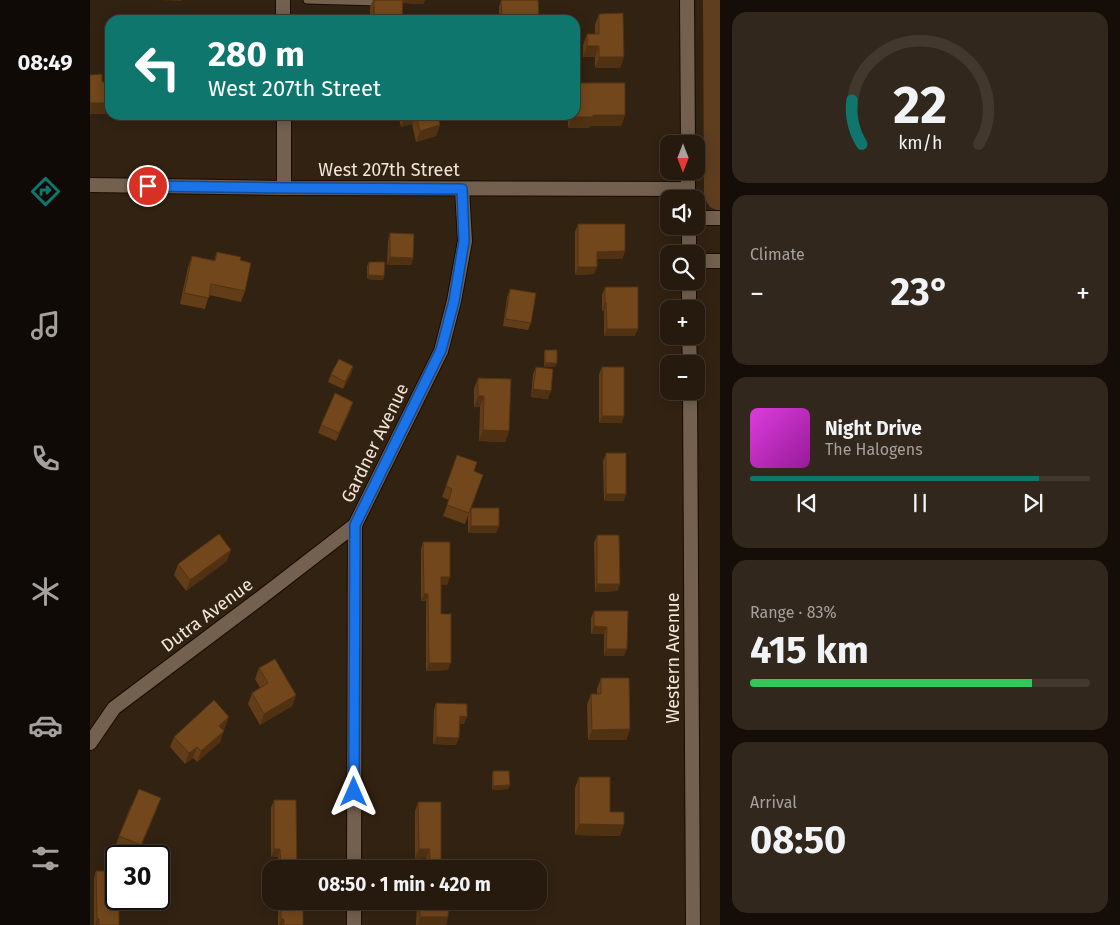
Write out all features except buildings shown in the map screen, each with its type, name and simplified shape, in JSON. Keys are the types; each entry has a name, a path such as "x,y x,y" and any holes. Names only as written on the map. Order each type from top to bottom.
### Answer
{"street":[{"path":"283,0 283,15"},
{"path":"687,0 688,135"},
{"path":"284,120 284,188"},
{"name":"West 207th Street","path":"90,185 660,193"},
{"name":"Gardner Avenue","path":"354,860 355,525 441,350 454,301 464,241 462,189"},
{"path":"705,218 720,218"},
{"path":"705,261 720,261"},
{"name":"Western Avenue","path":"690,400 694,925"},
{"name":"Dutra Avenue","path":"90,743 114,708 355,525"},
{"path":"354,910 354,925"}],"lane":[{"path":"307,0 387,3"}],"shaded area":[{"path":"703,0 720,0 720,212 710,207 705,200"}],"route":[{"path":"148,186 462,189 464,241 454,301 441,350 355,525 354,792"}]}
